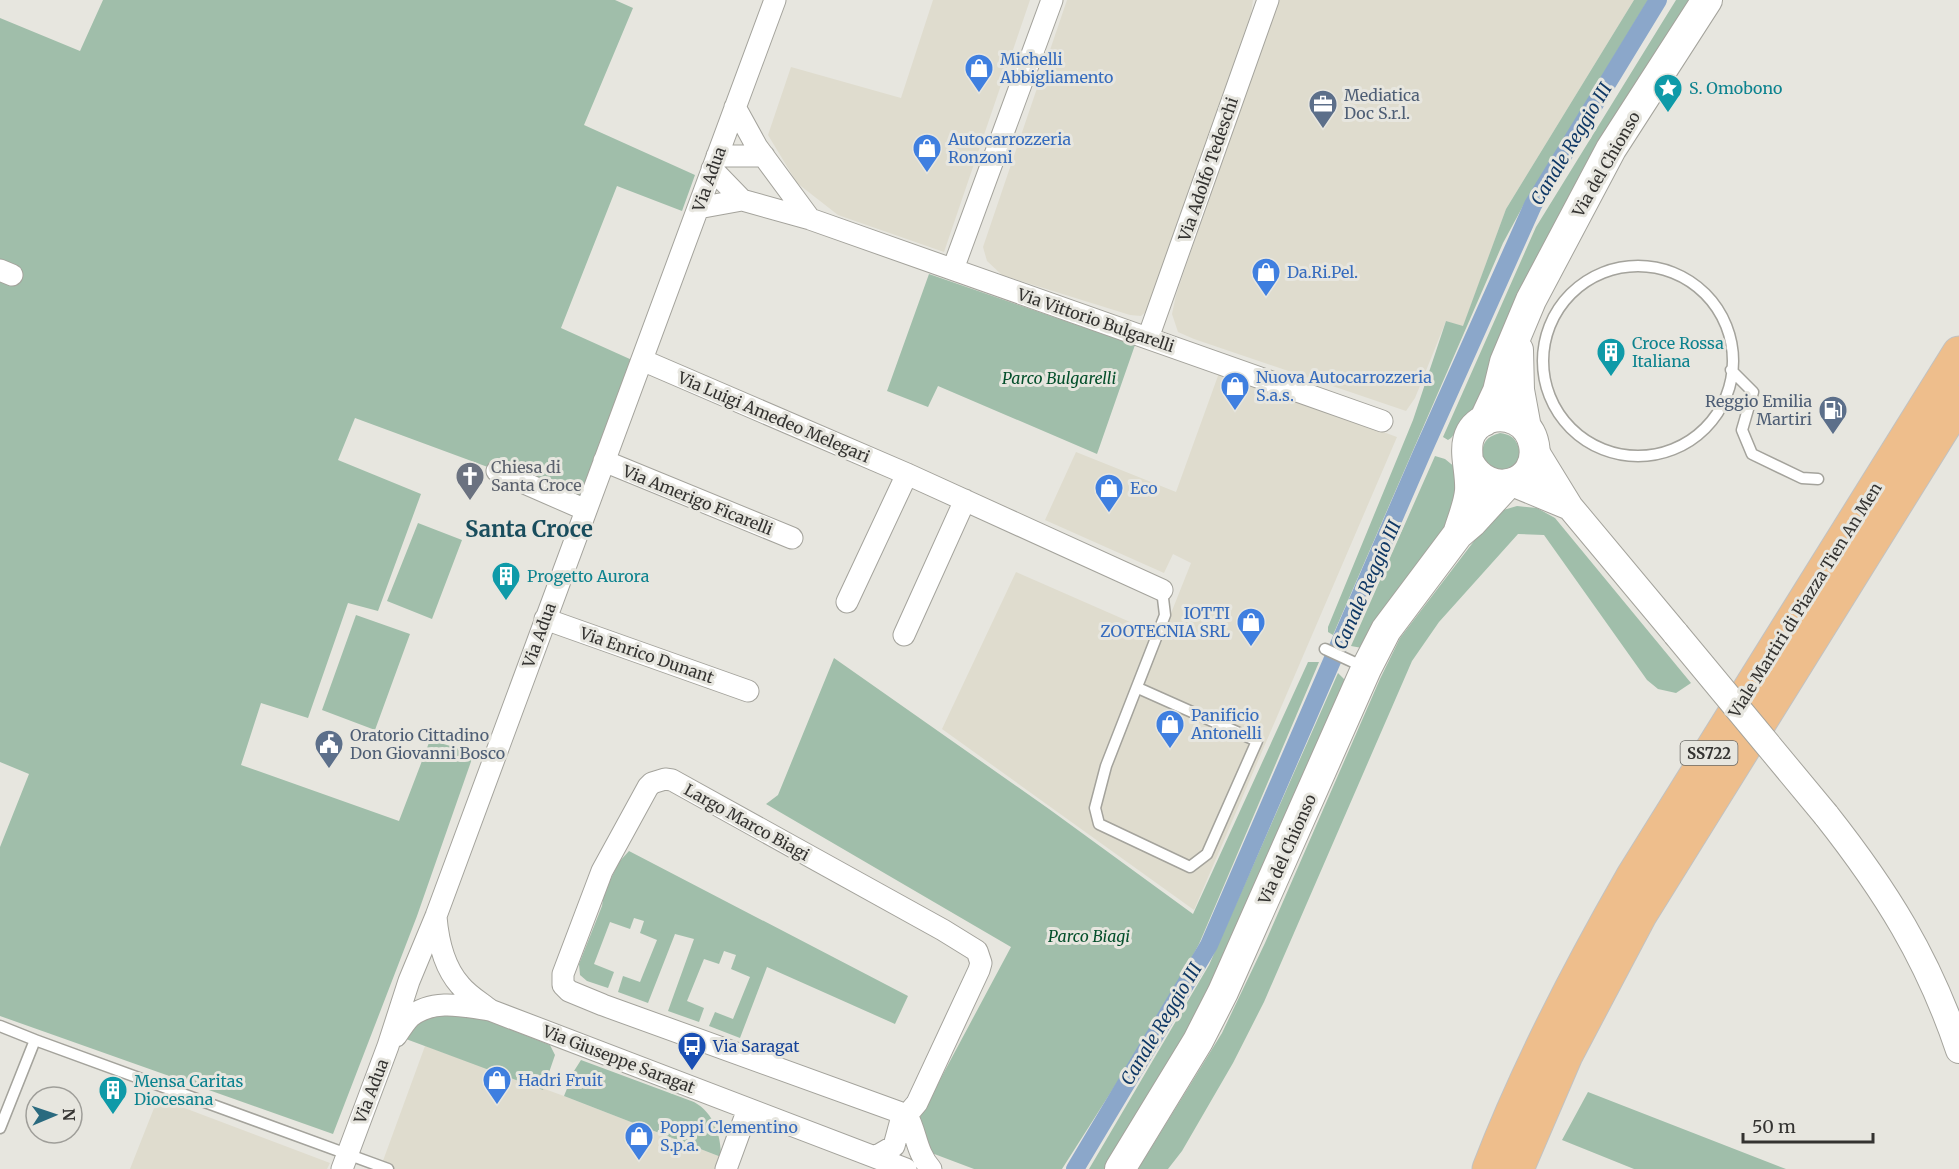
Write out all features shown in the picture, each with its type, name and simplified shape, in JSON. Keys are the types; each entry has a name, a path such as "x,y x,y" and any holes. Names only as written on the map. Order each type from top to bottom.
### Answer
{"highway":[{"name":"Viale Martiri di Piazza Tien An Men","path":"1489,1169 1523,1088 1593,944 1627,885 1959,353"},
{"name":"Viale Martiri di Piazza Tien An Men","path":"1517,1169 1566,1055 1640,915 1959,402"}],"main road":[{"name":"Via del Chionso","path":"1458,534 1470,490 1467,444 1476,426 1484,421 1498,391 1505,362 1531,300 1611,149 1707,0"},
{"name":"Via del Chionso","path":"1120,1169 1186,1061 1223,992 1357,664 1386,630 1458,534 1509,484 1520,479 1531,467 1531,439 1518,373 1518,334"},
{"path":"1484,421 1493,417 1513,418 1531,439"},
{"path":"1469,463 1473,471 1488,483 1509,484"}],"street":[{"name":"Via Adua","path":"345,1162 388,1046 409,981 436,916 775,0"},
{"path":"953,269 1052,0"},
{"name":"Via Adolfo Tedeschi","path":"1149,338 1268,0"},
{"path":"735,107 757,147 810,219"},
{"path":"715,163 764,156"},
{"name":"Via Vittorio Bulgarelli","path":"715,163 742,200"},
{"name":"Via Vittorio Bulgarelli","path":"698,208 742,200 810,219 1382,421"},
{"name":"Via Luigi Amedeo Melegari","path":"642,360 908,474 1162,590"},
{"path":"1531,439 1570,507 1856,853 1917,947 1946,1012 1959,1050"},
{"name":"Via Amerigo Ficarelli","path":"604,461 792,538"},
{"path":"497,471 586,510"},
{"path":"847,602 908,474"},
{"path":"1509,484 1570,507"},
{"path":"904,635 964,500"},
{"name":"Via Enrico Dunant","path":"545,619 748,691"},
{"name":"Largo Marco Biagi","path":"875,1157 894,1146 900,1120 907,1115 917,1103 979,970 981,963 977,951 672,780 664,779 652,783 602,871 562,974 563,985 569,991 603,1005 907,1115"},
{"name":"Via Giuseppe Saragat","path":"436,916 438,938 445,961 460,985 490,1010"},
{"path":"418,958 425,955 434,956 445,961"},
{"path":"409,981 414,992 436,1005"},
{"name":"Via Giuseppe Saragat","path":"388,1046 409,1018 421,1010 436,1005 452,1004 490,1010 906,1169"},
{"path":"726,1169 748,1109"},
{"path":"907,1115 914,1128 918,1148 931,1169"}],"lane":[{"path":"1645,266 1671,271 1694,283 1713,303 1727,327 1733,354 1731,370 1730,385 1718,413 1697,436 1670,451 1640,457 1609,453 1582,439 1560,417 1546,389 1542,358 1548,328 1563,301 1586,280 1615,268 1645,266"},
{"path":"1731,370 1753,392 1742,430 1752,454 1802,478 1818,479"},
{"path":"1138,688 1257,741 1207,854 1190,867 1099,824 1095,808 1106,766 1165,615 1162,590"},
{"path":"1325,649 1357,664"},
{"path":"0,1026 345,1162 388,1169"},
{"path":"0,1128 34,1040"}],"shaded area":[{"path":"933,0 1030,0 944,252 838,215 797,183 768,135 791,67 901,98"},
{"path":"1067,0 1253,0 1251,14 1149,309 1141,316 1130,315 1002,275 987,261 983,247"},
{"path":"1277,0 1634,0 1506,209 1463,327 1446,321 1415,398 1406,411 1194,339 1178,332 1172,314 1176,295"},
{"path":"1219,373 1397,437 1194,910 942,729 1016,572 1162,636 1191,563 1173,554 1164,573 1045,520 1076,452 1176,492"},
{"path":"425,1046 564,1096 721,1157 717,1169 380,1169"},
{"path":"158,1098 330,1163 327,1169 130,1169"}],"green space":[{"path":"103,0 615,0 633,8 584,125 695,175 682,211 617,186 561,328 632,360 580,501 355,418 338,460 421,494 378,611 348,603 308,718 261,703 241,765 399,821 430,740 474,753 417,916 333,1134 0,1016 0,847 29,774 0,762 0,18 80,51"},
{"path":"1634,0 1648,0 1503,243 1333,635 1328,632 1328,627 1413,420 1446,321 1463,326 1506,209"},
{"path":"1676,0 1695,0 1488,377 1475,407 1448,440 1443,437 1536,227"},
{"name":"Parco Bulgarelli","path":"929,274 1135,345 1097,454 938,386 928,407 887,391"},
{"path":"1500,433 1514,439 1519,451 1520,461 1505,474 1483,463 1484,444 1490,437"},
{"path":"1435,456 1445,459 1456,468 1462,507 1362,648 1351,646"},
{"path":"1517,506 1537,508 1555,518 1691,683 1676,693 1658,689 1647,680 1544,535 1518,534 1439,622 1412,661 1264,1002 1233,1063 1182,1151 1168,1169 1138,1169 1222,1033 1265,943 1400,638 1484,528 1500,511"},
{"path":"418,523 462,540 432,619 387,601"},
{"path":"356,615 410,634 375,730 322,710"},
{"name":"Parco Biagi","path":"834,658 1049,809 1193,914 1308,662 1319,662 1199,944 1165,1007 1062,1169 974,1169 929,1152 919,1119 1011,947 766,804 778,795"},
{"path":"1338,673 1351,686 1214,993 1110,1169 1089,1169 1209,965"},
{"path":"629,851 908,996 895,1024 767,967 740,1038 709,1026 715,1012 733,1019 750,977 731,969 736,955 724,951 719,964 704,959 687,1001 704,1008 699,1022 668,1011 694,939 675,934 648,1003 618,992 623,976 640,982 657,940 640,933 644,921 634,918 630,929 610,922 594,964 614,972 608,988 587,981 580,975 579,964 602,906 604,893 619,862"},
{"path":"437,1013 476,1016 550,1045 555,1055 543,1090 406,1039 419,1022"},
{"path":"581,1060 694,1102 707,1112 715,1125 720,1141 721,1157 564,1096"},
{"path":"1588,1092 1786,1169 1634,1169 1562,1140"}],"waterway":[{"name":"Canale Reggio III","path":"1075,1169 1209,945 1422,453 1533,205 1658,0"}],"place":[{"name":"Michelli Abbigliamento","path":"979,94"},
{"name":"S. Omobono","path":"1668,114"},
{"name":"Mediatica Doc S.r.l.","path":"1323,130"},
{"name":"Autocarrozzeria Ronzoni","path":"927,174"},
{"name":"Da.Ri.Pel.","path":"1266,298"},
{"name":"Croce Rossa Italiana","path":"1611,378"},
{"name":"Nuova Autocarrozzeria S.a.s.","path":"1235,412"},
{"name":"Reggio Emilia Martiri","path":"1833,436"},
{"name":"Chiesa di Santa Croce","path":"470,502"},
{"name":"Eco","path":"1109,514"},
{"name":"Progetto Aurora","path":"506,602"},
{"name":"IOTTI ZOOTECNIA SRL","path":"1251,648"},
{"name":"Panificio Antonelli","path":"1170,750"},
{"name":"Oratorio Cittadino Don Giovanni Bosco","path":"329,770"},
{"name":"Via Saragat","path":"692,1072"},
{"name":"Hadri Fruit","path":"497,1106"},
{"name":"Mensa Caritas Diocesana","path":"113,1116"},
{"name":"Poppi Clementino S.p.a.","path":"639,1162"}],"district":[{"name":"Santa Croce","path":"529,529"}]}
